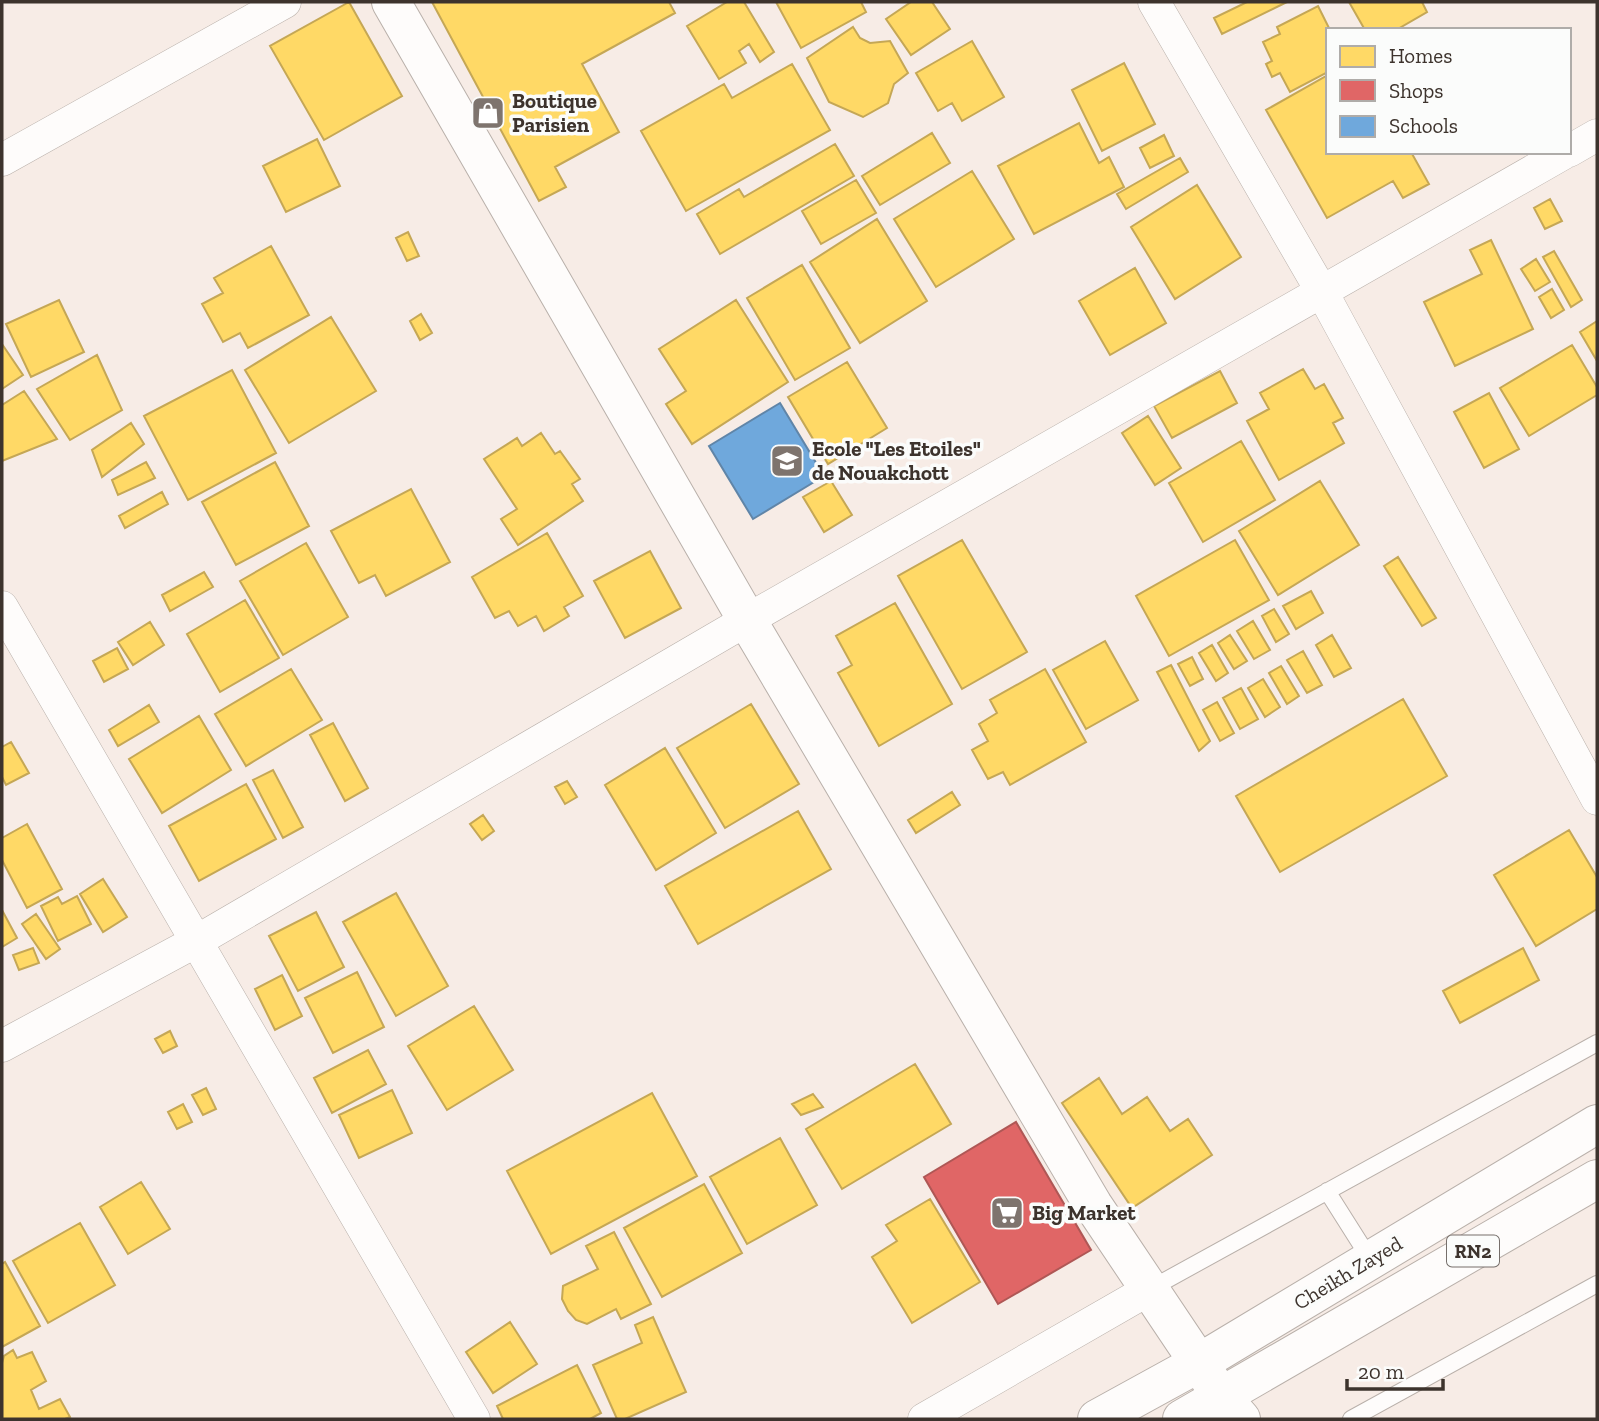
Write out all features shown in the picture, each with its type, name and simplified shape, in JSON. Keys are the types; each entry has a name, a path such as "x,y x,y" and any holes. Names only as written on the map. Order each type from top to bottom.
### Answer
{"main road":[{"path":"391,2 747,620 1093,1205 1231,1408"},
{"name":"Cheikh Zayed","path":"1097,1419 1199,1363 1597,1124"},
{"name":"Cheikh Zayed","path":"1182,1419 1231,1408 1597,1179"}],"street":[{"path":"2,160 285,2"},
{"path":"1154,2 1322,292 1597,799"},
{"path":"1571,149 1597,135"},
{"path":"2,1046 195,942 747,620 1563,154"},
{"path":"2,607 474,1419"},
{"path":"924,1419 1150,1289"}],"lane":[{"path":"1150,1289 1597,1043"},
{"path":"1327,1191 1370,1259"},
{"path":"1351,1419 1597,1284"}],"building: Homes":[{"path":"349,2 402,96 324,140 270,46"},
{"path":"432,2 669,2 675,13 582,64 619,132 555,167 566,187 539,201"},
{"path":"727,2 744,2 774,52 760,62 749,44 739,51 746,63 719,79 687,26"},
{"path":"776,2 861,2 866,12 801,48"},
{"path":"911,2 932,2 950,29 911,55 886,19"},
{"path":"1247,2 1287,2 1222,34 1214,18"},
{"path":"1349,2 1422,2 1427,12 1399,28 1364,28"},
{"path":"1318,6 1329,28 1326,28 1326,73 1290,92 1280,73 1272,77 1266,64 1272,61 1263,42 1280,34 1277,27"},
{"path":"853,27 860,38 870,43 890,41 908,73 894,84 888,103 863,117 829,102 807,58"},
{"path":"972,41 1004,97 962,121 952,103 938,111 916,73"},
{"path":"1124,63 1155,124 1102,151 1072,90"},
{"path":"792,64 830,130 686,211 641,131 724,84 732,98"},
{"path":"1326,76 1326,154 1412,154 1429,184 1403,198 1393,181 1327,218 1266,110"},
{"path":"1079,123 1099,163 1109,157 1124,187 1034,234 998,166"},
{"path":"932,133 950,163 880,205 862,176"},
{"path":"1164,135 1174,156 1150,168 1140,148"},
{"path":"317,139 340,186 286,212 263,166"},
{"path":"835,144 854,176 720,254 697,214 739,189 744,197"},
{"path":"1180,158 1188,172 1126,209 1117,194"},
{"path":"972,171 1014,239 936,287 894,219"},
{"path":"856,180 876,213 821,244 802,211"},
{"path":"1197,185 1241,257 1175,299 1131,227"},
{"path":"1550,199 1562,221 1545,229 1534,208"},
{"path":"877,219 927,301 860,343 810,262"},
{"path":"408,232 419,256 407,261 396,238"},
{"path":"1491,240 1533,329 1455,366 1424,302 1482,274 1470,250"},
{"path":"271,246 309,315 248,348 240,333 223,342 202,304 223,293 214,278"},
{"path":"1554,251 1582,300 1571,307 1543,257"},
{"path":"1536,259 1550,282 1535,291 1521,269"},
{"path":"802,265 850,348 795,380 747,298"},
{"path":"1135,268 1166,323 1110,355 1079,301"},
{"path":"1552,289 1564,310 1551,318 1539,297"},
{"path":"59,300 84,352 31,377 6,324"},
{"path":"736,300 788,382 692,444 666,404 686,391 659,349"},
{"path":"421,314 432,333 420,340 410,321"},
{"path":"331,317 376,391 289,443 245,370"},
{"path":"1597,321 1597,361 1580,332"},
{"path":"2,344 23,375 2,389"},
{"path":"1572,345 1597,387 1597,395 1529,436 1500,388"},
{"path":"97,355 122,410 70,440 37,389"},
{"path":"847,362 887,428 828,464 788,397"},
{"path":"1303,369 1315,389 1324,384 1343,418 1333,423 1344,443 1279,480 1247,421 1269,409 1260,393"},
{"path":"232,370 276,453 188,500 144,416"},
{"path":"1220,371 1237,403 1172,438 1154,406"},
{"path":"24,391 57,439 2,461 2,405"},
{"path":"1489,393 1519,449 1484,468 1454,412"},
{"path":"1148,416 1181,468 1155,485 1122,433"},
{"path":"131,423 144,444 102,477 92,450"},
{"path":"541,433 555,454 560,451 580,479 572,484 583,501 518,545 501,519 517,509 484,459 517,438 522,446"},
{"path":"1241,441 1275,500 1203,542 1169,483"},
{"path":"146,462 155,478 118,495 112,480"},
{"path":"275,462 309,526 236,565 202,502"},
{"path":"831,481 852,515 824,532 803,497"},
{"path":"1320,481 1359,545 1278,595 1239,531"},
{"path":"411,489 450,562 386,596 375,575 359,583 331,531"},
{"path":"162,492 168,504 125,528 119,516"},
{"path":"547,533 583,596 564,607 569,616 544,631 536,616 518,626 509,611 495,618 472,577"},
{"path":"962,540 1027,652 962,689 898,576"},
{"path":"1235,540 1269,600 1169,656 1136,596"},
{"path":"306,543 348,617 283,655 240,581"},
{"path":"650,551 681,608 625,638 594,581"},
{"path":"1398,557 1436,618 1422,626 1384,566"},
{"path":"204,572 213,587 170,611 162,595"},
{"path":"1311,591 1323,613 1296,629 1283,606"},
{"path":"245,600 279,658 220,692 187,634"},
{"path":"895,603 952,704 879,746 838,673 852,665 836,636"},
{"path":"1274,609 1289,634 1276,642 1262,616"},
{"path":"1253,621 1270,650 1254,659 1237,631"},
{"path":"150,622 164,645 133,665 118,642"},
{"path":"1230,635 1247,661 1234,669 1218,643"},
{"path":"1332,635 1351,668 1334,677 1316,645"},
{"path":"1105,641 1138,700 1086,729 1053,670"},
{"path":"1212,645 1228,673 1216,681 1199,653"},
{"path":"117,648 128,669 104,682 93,661"},
{"path":"1303,651 1322,685 1307,693 1287,660"},
{"path":"1192,657 1203,679 1190,686 1178,664"},
{"path":"1171,665 1210,741 1199,751 1157,672"},
{"path":"1281,666 1299,696 1287,704 1269,673"},
{"path":"291,669 322,720 246,766 215,714"},
{"path":"1045,669 1086,742 1010,785 1003,772 988,779 972,750 988,741 979,724 997,713 990,700"},
{"path":"1263,679 1280,707 1265,717 1248,688"},
{"path":"1241,688 1258,719 1240,729 1223,698"},
{"path":"1403,699 1447,776 1280,872 1236,796"},
{"path":"1217,702 1234,733 1220,741 1203,710"},
{"path":"751,704 799,784 725,828 677,748"},
{"path":"149,705 159,722 118,746 109,730"},
{"path":"199,716 231,770 162,813 129,759"},
{"path":"333,723 368,788 345,801 310,735"},
{"path":"11,742 29,773 6,785 2,777 2,747"},
{"path":"665,748 716,833 656,870 605,785"},
{"path":"273,770 303,827 283,838 253,780"},
{"path":"567,781 577,797 565,804 555,787"},
{"path":"246,784 276,839 199,881 169,826"},
{"path":"952,792 960,805 916,833 908,820"},
{"path":"798,811 831,869 698,944 665,886"},
{"path":"483,815 494,831 482,840 470,824"},
{"path":"27,824 62,889 27,908 2,860 2,838"},
{"path":"1569,830 1597,877 1597,909 1536,946 1494,875"},
{"path":"103,879 127,917 103,932 80,894"},
{"path":"396,893 448,986 396,1016 343,922"},
{"path":"77,896 91,924 58,941 41,906 58,897 62,904"},
{"path":"2,910 17,938 2,947"},
{"path":"316,912 344,967 298,991 269,936"},
{"path":"36,914 60,949 46,959 22,924"},
{"path":"33,948 39,963 19,970 13,955"},
{"path":"1523,948 1539,980 1460,1023 1443,991"},
{"path":"357,972 384,1027 333,1053 305,998"},
{"path":"282,975 302,1016 275,1030 255,989"},
{"path":"474,1006 513,1070 447,1110 408,1046"},
{"path":"170,1031 177,1046 163,1053 155,1039"},
{"path":"368,1050 386,1084 332,1113 314,1078"},
{"path":"915,1064 951,1124 842,1189 806,1129"},
{"path":"1099,1078 1122,1114 1147,1097 1170,1131 1188,1119 1212,1155 1132,1208 1062,1103"},
{"path":"206,1088 216,1109 203,1115 192,1095"},
{"path":"392,1090 412,1133 359,1158 339,1115"},
{"path":"652,1093 697,1176 551,1254 507,1171"},
{"path":"813,1094 823,1107 801,1115 792,1104"},
{"path":"183,1104 192,1122 177,1129 168,1112"},
{"path":"780,1138 817,1205 747,1244 710,1177"},
{"path":"141,1182 170,1229 128,1254 100,1207"},
{"path":"704,1184 742,1253 662,1297 624,1228"},
{"path":"930,1199 980,1282 912,1323 872,1257 897,1241 886,1225"},
{"path":"80,1223 115,1285 48,1323 13,1261"},
{"path":"614,1232 651,1304 621,1319 616,1309 587,1324 576,1320 568,1311 562,1299 563,1286 598,1269 586,1246"},
{"path":"5,1262 40,1326 2,1347 2,1264"},
{"path":"653,1317 686,1392 625,1419 617,1419 593,1365 642,1343 635,1325"},
{"path":"510,1322 537,1364 493,1393 466,1352"},
{"path":"13,1350 17,1358 32,1352 46,1381 31,1390 39,1409 60,1399 70,1417 2,1419 2,1363 4,1356"},
{"path":"577,1365 601,1413 590,1419 503,1419 497,1406"}],"building: Shops":[{"name":"Big Market","path":"1016,1122 1091,1250 998,1304 924,1177"}],"building: Schools":[{"path":"780,403 824,476 753,519 709,446"}],"place":[{"name":"Boutique Parisien","path":"488,113"},
{"name":"Ecole \"Les Etoiles\" de Nouakchott","path":"787,461"},
{"name":"Big Market","path":"1007,1213"}]}
